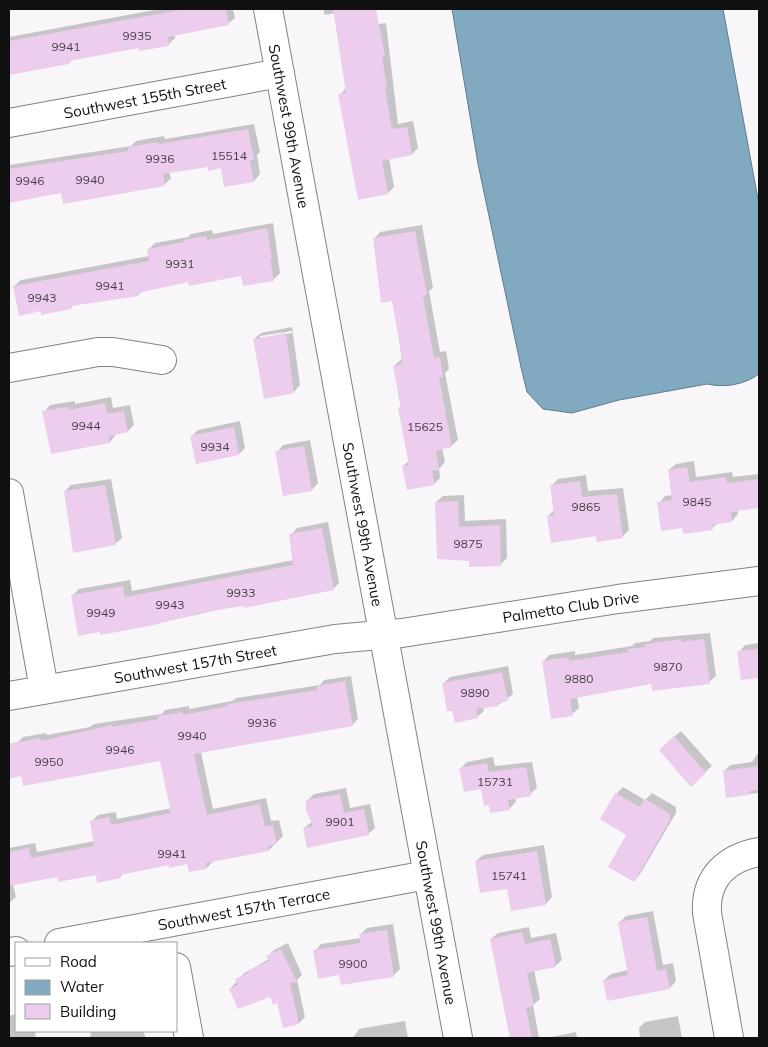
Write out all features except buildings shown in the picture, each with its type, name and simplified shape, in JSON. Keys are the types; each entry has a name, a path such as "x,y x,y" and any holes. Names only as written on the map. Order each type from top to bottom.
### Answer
{"street":[{"name":"Southwest 99th Avenue","path":"268,9 458,1038"},
{"name":"Southwest 155th Street","path":"9,123 280,73"},
{"path":"9,368 98,352 113,352 162,360"},
{"path":"9,493 44,689"},
{"name":"Palmetto Club Drive","path":"382,634 412,632 618,599 759,581"},
{"name":"Southwest 157th Street","path":"9,696 335,638 382,634"},
{"path":"729,1038 707,913 707,896 713,880 720,870 734,859 759,852"},
{"name":"Southwest 157th Terrace","path":"70,942 170,933 427,875"},
{"path":"178,978 189,1038"}],"water":[{"path":"452,9 723,9 759,205 759,374 747,381 734,385 720,386 707,384 619,400 572,413 543,409 527,392 478,164"}]}
